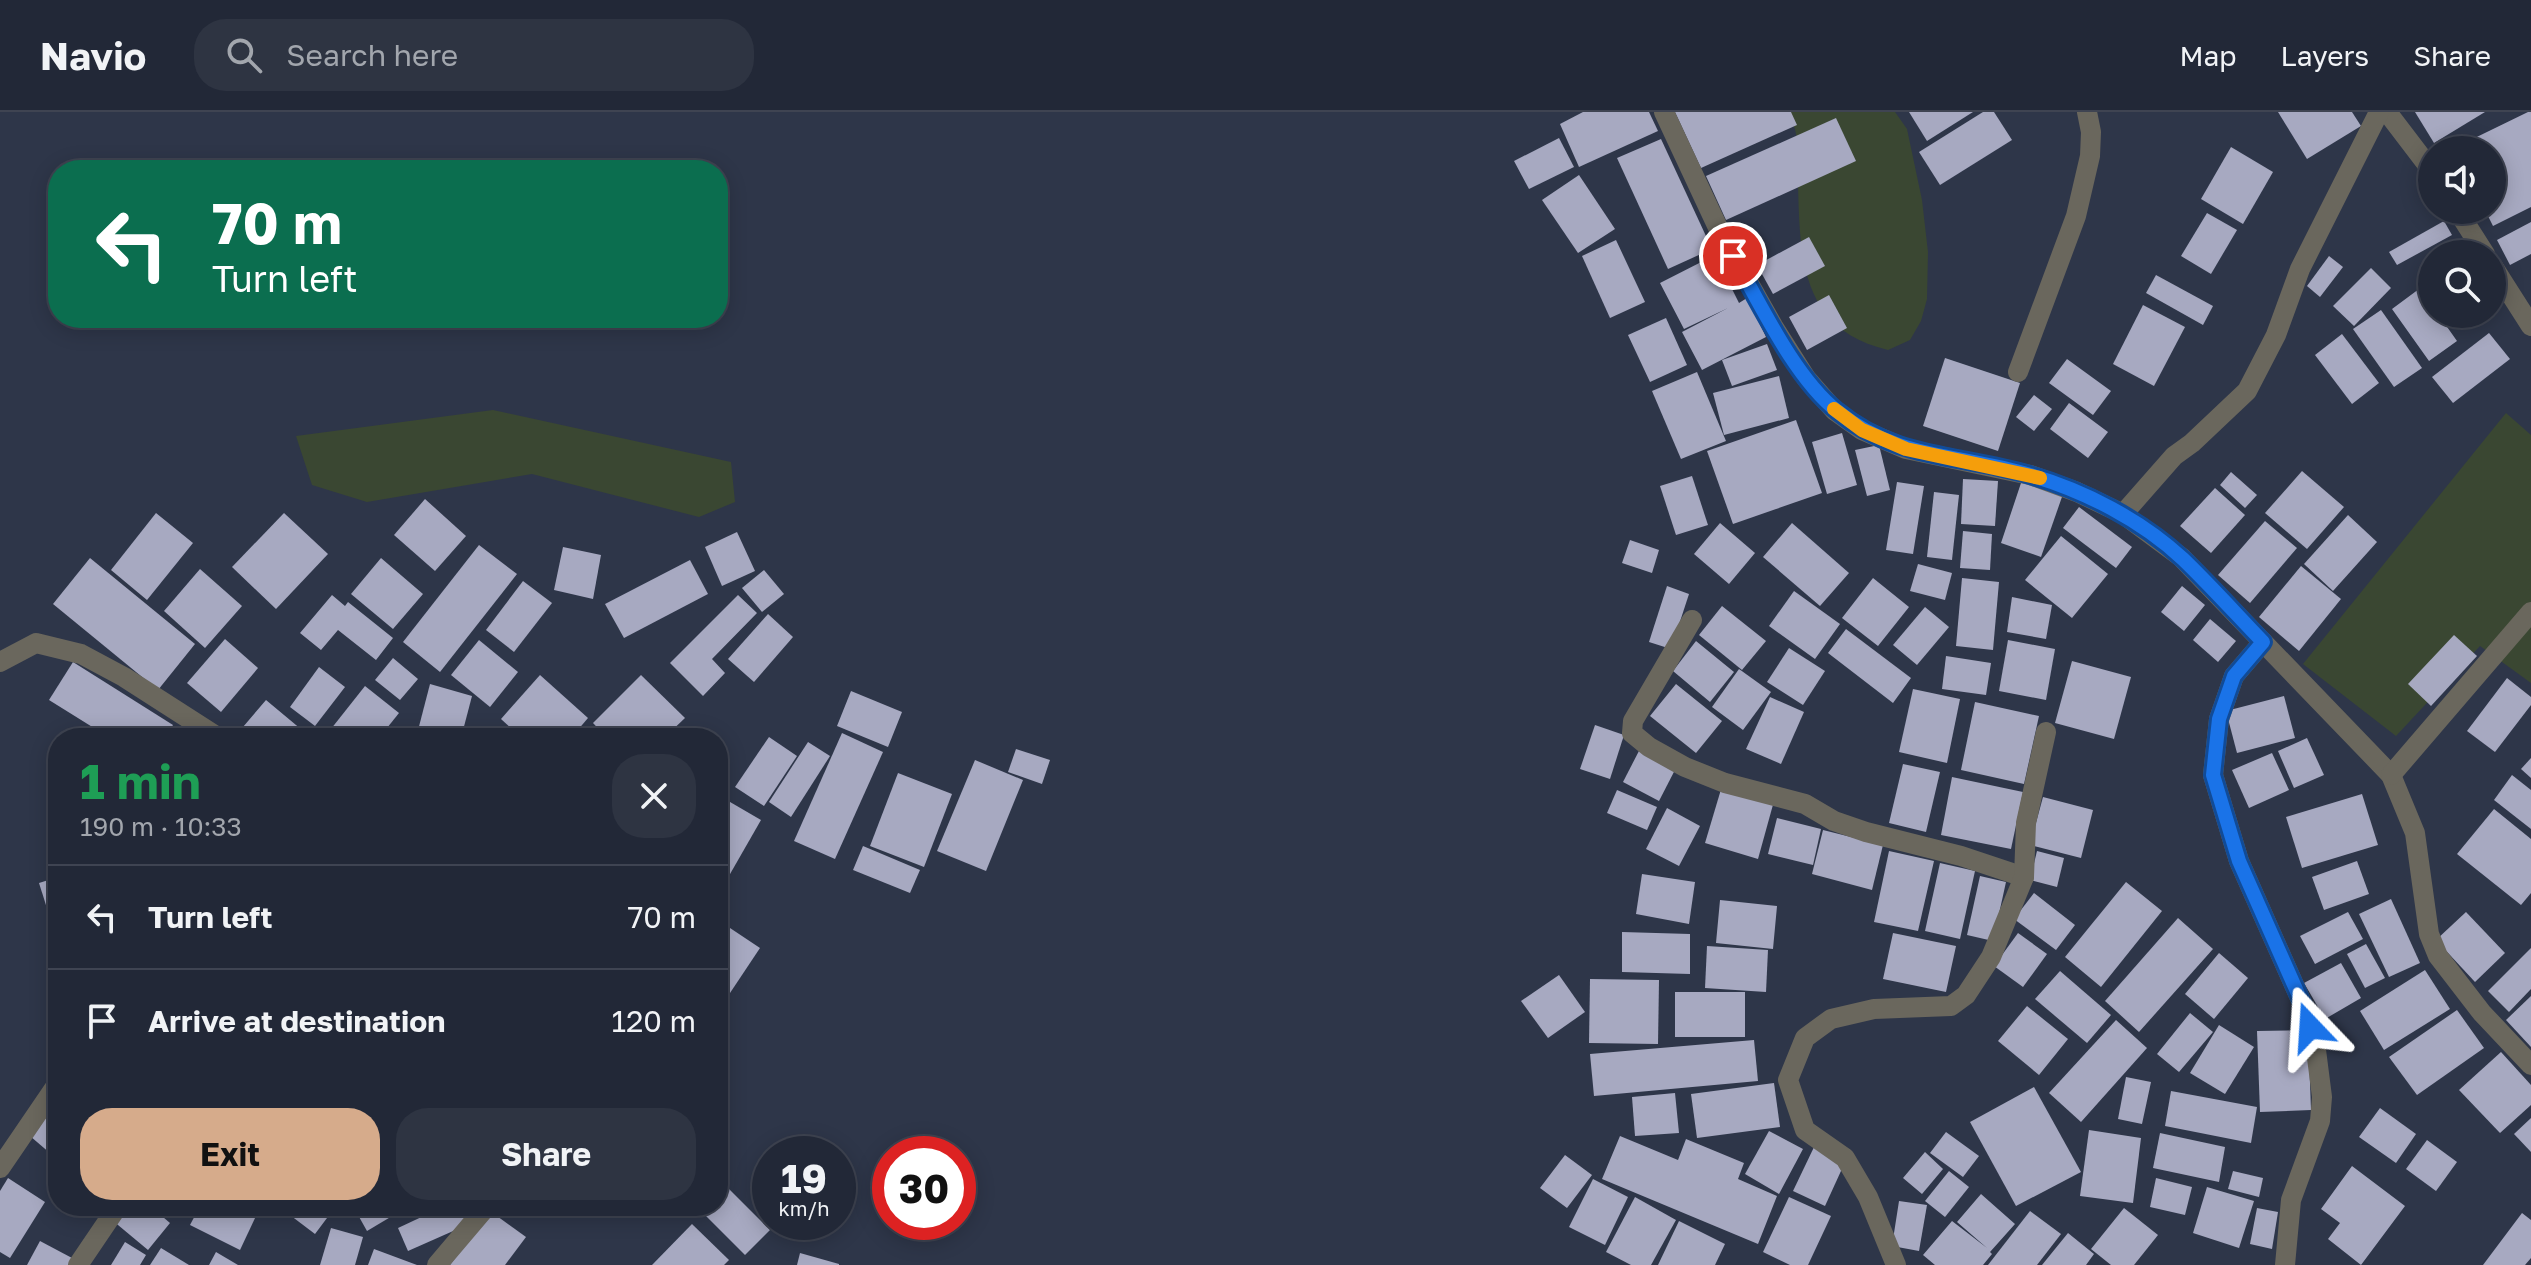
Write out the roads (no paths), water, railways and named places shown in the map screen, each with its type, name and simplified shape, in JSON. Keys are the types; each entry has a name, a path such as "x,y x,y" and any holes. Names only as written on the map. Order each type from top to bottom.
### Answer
{"street":[{"path":"1664,112 1720,232 1773,326 1806,378 1834,410 1862,430 1906,449 2030,475 2077,492 2123,514 2181,557 2391,775 2415,833 2429,934 2438,956 2482,1013 2531,1065"},
{"path":"2018,372 2076,216 2090,156 2091,132 2087,112"},
{"path":"2123,514 2174,456 2247,391 2276,335 2300,269 2379,112"},
{"path":"2387,112 2418,153"},
{"path":"2506,287 2531,326"},
{"path":"2391,775 2531,612"},
{"path":"1692,620 1633,721 1632,733 1649,747 1685,767 1725,783 1805,804 1834,821 2024,877"},
{"path":"2263,642 2234,676 2219,719 2213,775 2239,861 2303,1005 2316,1050 2322,1097 2320,1121 2291,1200 2285,1265"},
{"path":"0,662 36,643 81,654 205,728"},
{"path":"1896,1265 1868,1197 1845,1158 1805,1130 1788,1080 1805,1038 1831,1019 1874,1009 1951,1006 1966,995 1991,957 2024,877 2026,823 2046,732"},
{"path":"0,1168 48,1098"},
{"path":"78,1265 111,1216"},
{"path":"437,1265 479,1216"}]}
